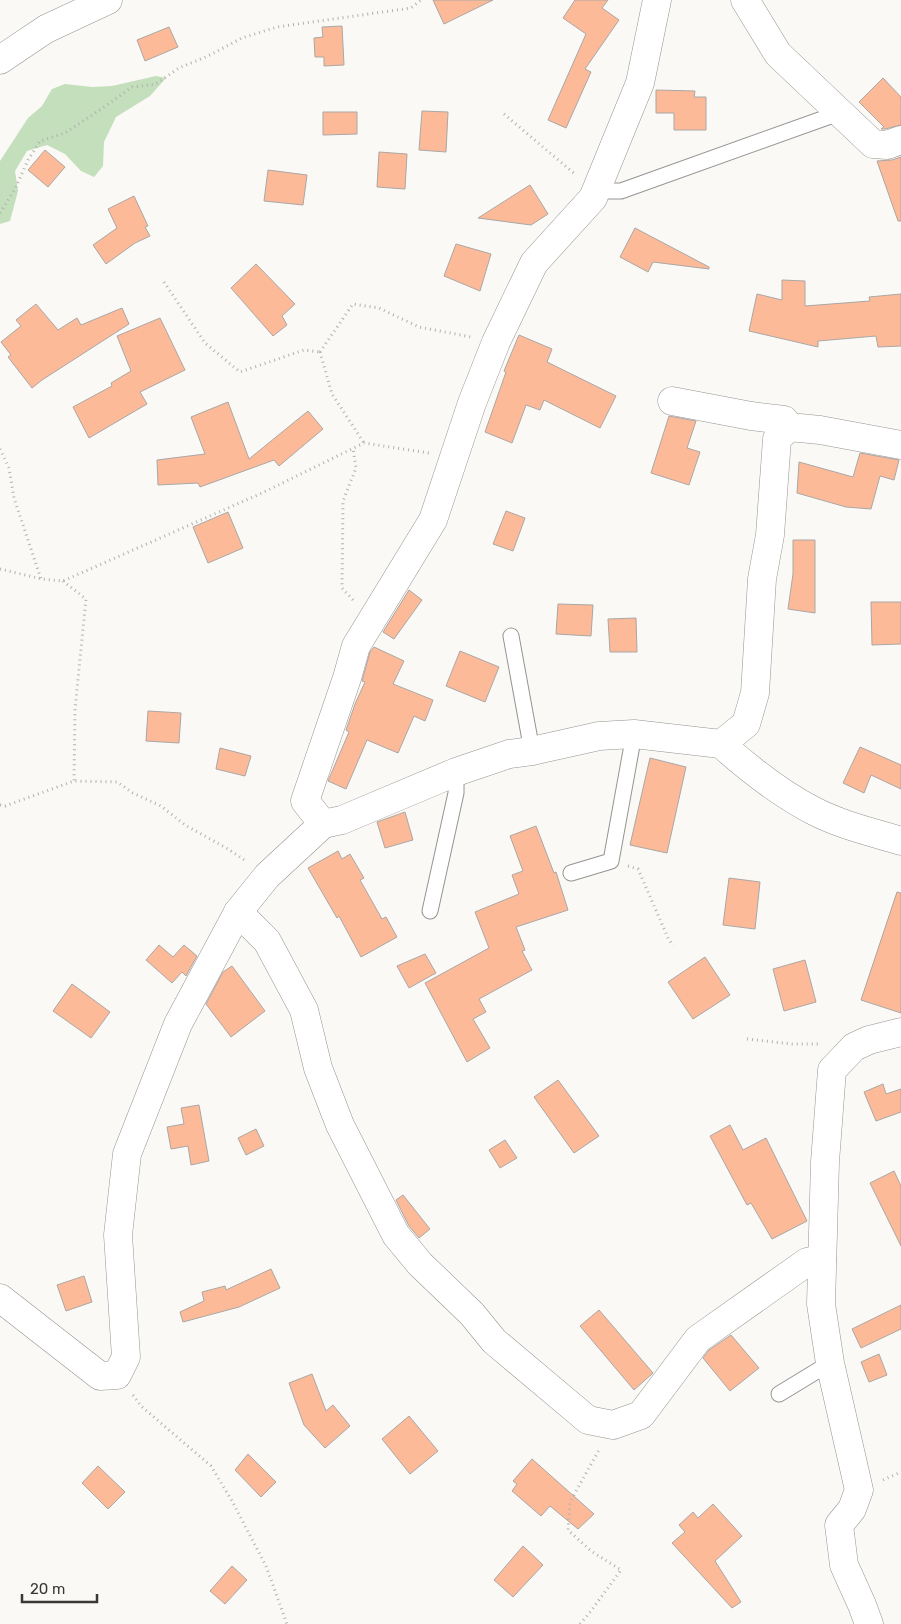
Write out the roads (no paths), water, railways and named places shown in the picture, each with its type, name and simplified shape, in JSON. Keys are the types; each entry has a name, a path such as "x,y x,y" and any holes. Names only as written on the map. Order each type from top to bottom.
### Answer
{"street":[{"path":"0,60 46,29 108,0"},
{"path":"323,824 305,801 356,646 432,520 472,403 496,342 534,263 593,198 640,83 657,0"},
{"path":"745,0 778,54 873,144 888,145 901,140"},
{"path":"672,401 751,416 784,420 789,427 820,430 901,445"},
{"path":"721,744 746,724 755,693 762,579 770,535 777,439 789,427"},
{"path":"0,1298 100,1376 117,1374 126,1358 118,1235 127,1154 178,1024 238,912 267,876 323,824 342,820 456,772 509,754 532,751 599,736 634,734 721,744 745,765 787,795 815,811 848,825 901,841"},
{"path":"238,912 268,941 304,1010 318,1068 340,1125 396,1235 420,1264 472,1314 494,1341 588,1420 613,1425 640,1415 698,1339 807,1262 822,1258"},
{"path":"869,1624 844,1565 839,1525 852,1509 859,1490 830,1363 821,1304 825,1162 832,1070 854,1047 869,1040 901,1032"}],"lane":[{"path":"595,191 621,191 839,113"},
{"path":"511,636 532,751"},
{"path":"572,873 611,861 634,734"},
{"path":"430,911 456,793 456,772"},
{"path":"779,1394 830,1363"}]}
